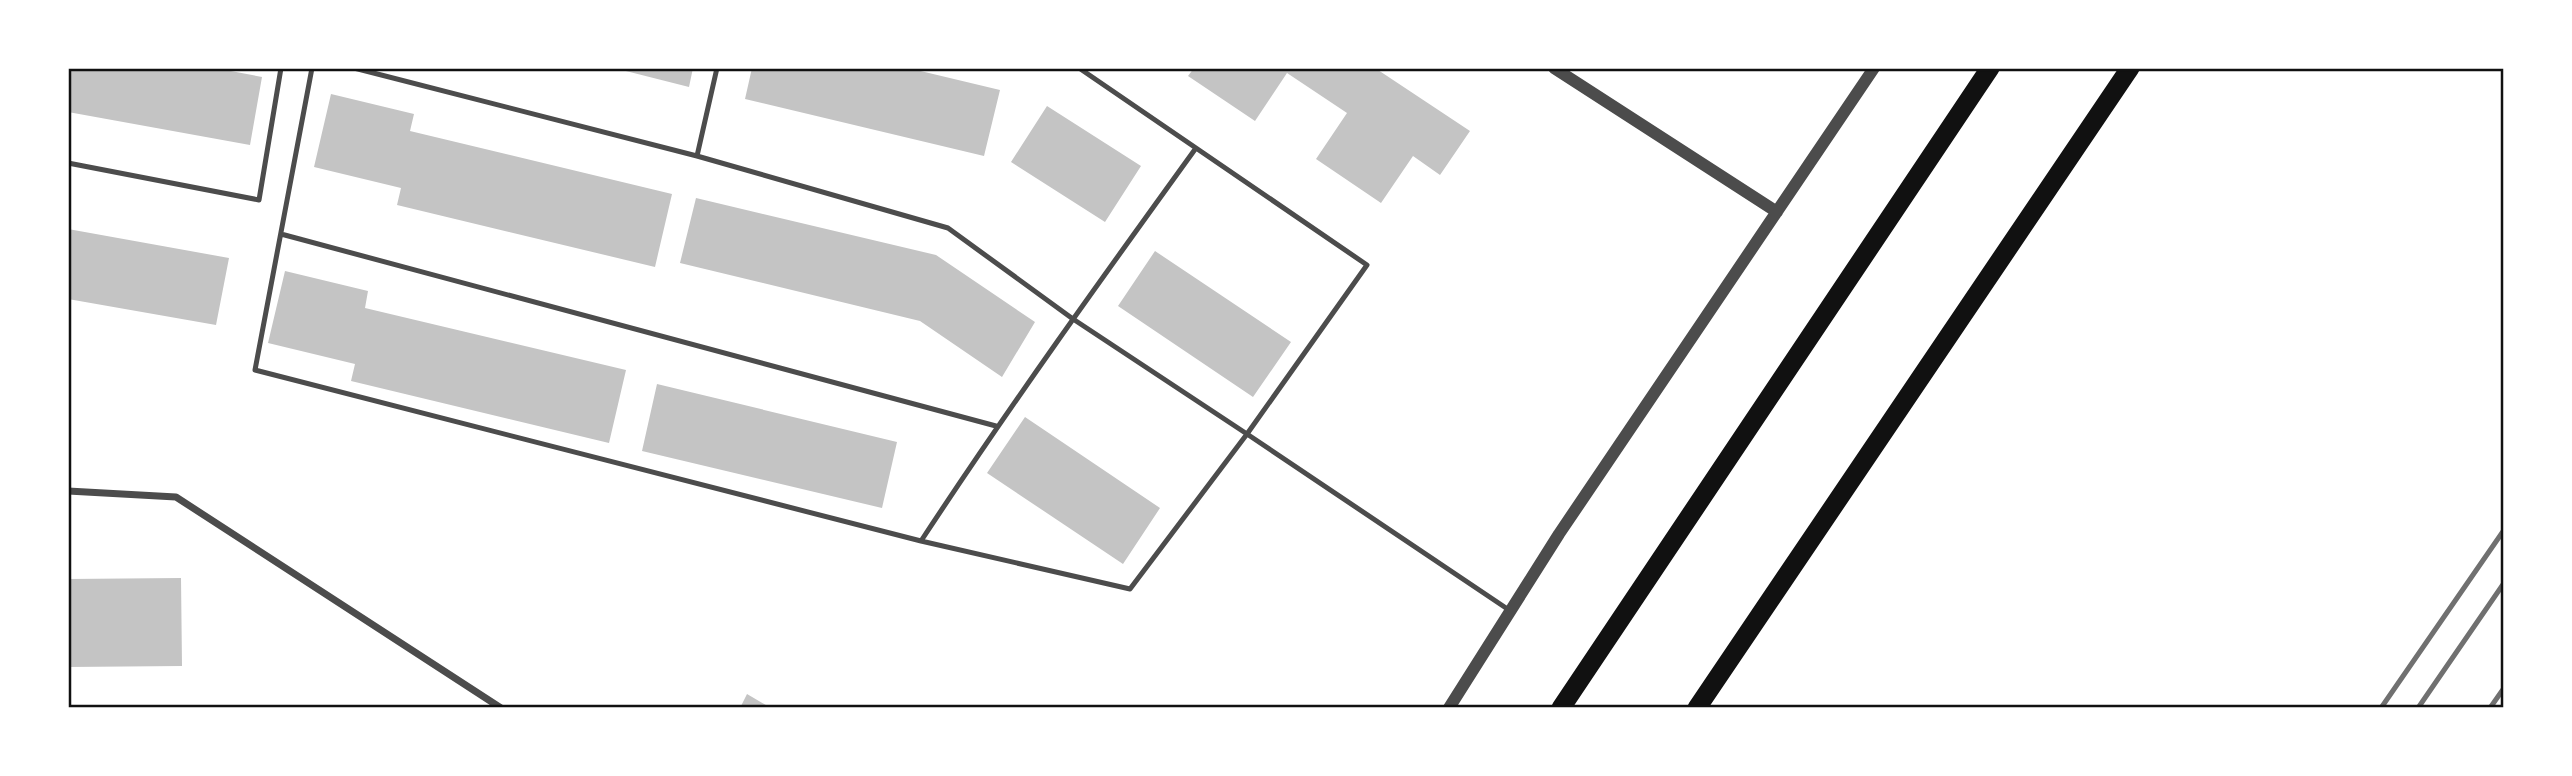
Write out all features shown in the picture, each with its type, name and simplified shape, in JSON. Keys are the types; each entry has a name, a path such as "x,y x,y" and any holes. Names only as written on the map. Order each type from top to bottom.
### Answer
{"highway":[{"path":"1561,708 1990,68"},
{"path":"1697,708 2130,68"}],"street":[{"path":"1554,68 1777,212"},
{"path":"1449,708 1510,611 1874,68"},
{"path":"68,491 176,498 500,708"}],"lane":[{"path":"68,163 259,200 281,68"},
{"path":"312,68 255,370 921,541 1130,589 1247,434 1367,265 1079,68"},
{"path":"354,68 697,156 948,228 1073,319 1510,611"},
{"path":"697,156 717,68"},
{"path":"921,541 996,426 1196,148"},
{"path":"281,234 996,426"}],"building":[{"path":"68,68 215,68 262,77 250,145 68,112"},
{"path":"614,68 693,68 689,87"},
{"path":"752,68 908,68 1000,90 984,156 745,99"},
{"path":"1194,68 1375,68 1470,131 1440,175 1413,156 1381,203 1316,159 1347,113 1287,73 1255,121 1188,76"},
{"path":"331,94 414,114 410,131 672,194 655,267 397,205 401,188 314,167"},
{"path":"1047,106 1141,166 1105,222 1011,162"},
{"path":"696,198 936,255 1035,322 1002,377 920,321 680,263"},
{"path":"68,229 229,258 216,325 68,299"},
{"path":"1155,251 1291,342 1253,397 1118,306"},
{"path":"285,271 368,291 365,308 626,370 609,443 351,381 355,364 268,343"},
{"path":"657,384 897,442 882,508 642,451"},
{"path":"1025,417 1160,508 1123,564 987,473"},
{"path":"181,578 182,666 68,667 68,579"},
{"path":"747,694 771,708 740,708"}],"railway":[{"path":"2381,708 2504,530"},
{"path":"2418,708 2504,583"},
{"path":"2490,708 2504,688"}]}
